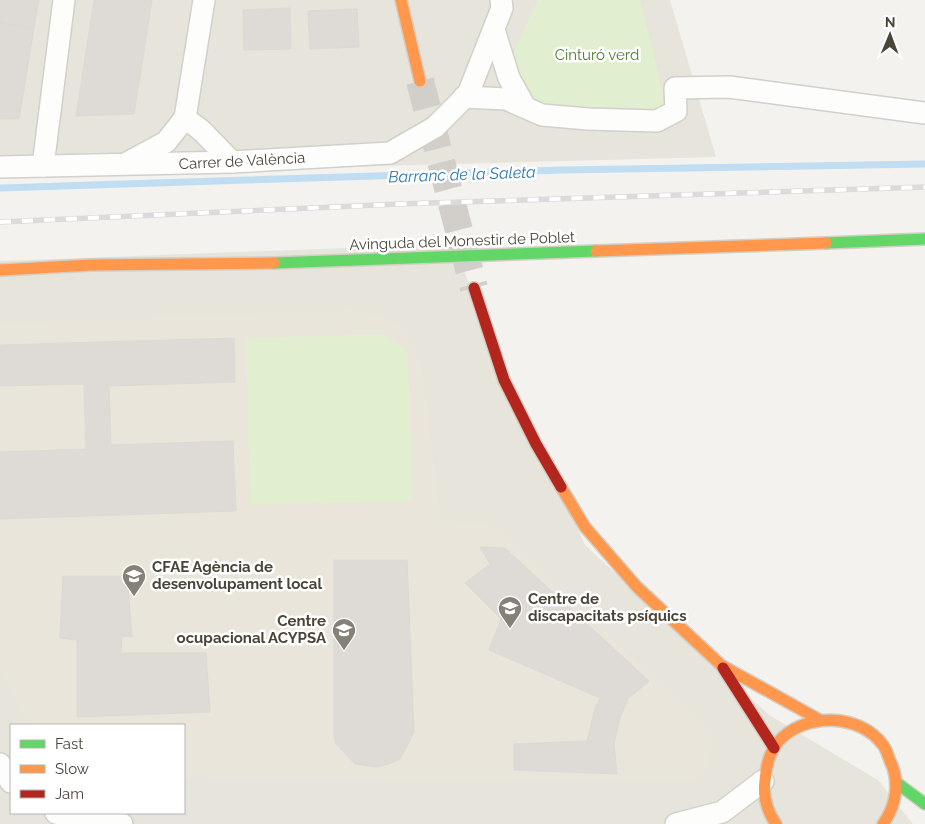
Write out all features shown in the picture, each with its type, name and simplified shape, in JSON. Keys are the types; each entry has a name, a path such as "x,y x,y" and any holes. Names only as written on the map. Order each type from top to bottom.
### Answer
{"street":[{"path":"43,166 64,0"},
{"path":"122,166 166,142 186,118 204,0"},
{"path":"401,0 420,81"},
{"name":"Carrer de València","path":"0,167 122,166 390,153 435,127 468,94 502,8 501,0"},
{"path":"494,30 509,78 525,107"},
{"path":"464,98 506,99 542,115 588,119 657,121 676,111 675,88 730,87 925,113"},
{"path":"186,118 202,131 232,162"},
{"name":"Avinguda del Monestir de Poblet","path":"0,270 90,265 301,263 492,254 925,239"},
{"path":"474,288 504,380 536,444 585,527 637,587 721,665 818,719"},
{"path":"721,665 774,748"},
{"path":"776,824 764,800 763,781 766,764 774,748 785,735 800,725 818,719 841,719 863,727 880,741 892,761 897,783 894,803 884,824"},
{"path":"0,764 10,780"},
{"path":"676,824 722,812 763,781"},
{"path":"897,783 925,804"},
{"path":"60,814 89,821 122,824"}],"shaded area":[{"path":"0,0 670,0 716,157 0,176"},
{"path":"452,244 585,545 769,715 878,780 913,824 0,824 0,261"},
{"path":"352,310 383,318 398,325 414,347 422,370 441,521 493,526 709,732 712,741 707,770 695,779 185,778 185,724 28,724 0,666 0,324"}],"green space":[{"name":"Cinturó verd","path":"538,0 640,0 667,108 624,113 539,103 523,89 510,60"},
{"path":"384,334 408,352 412,501 250,505 246,338"}],"building":[{"path":"0,0 39,0 34,28 0,23"},
{"path":"94,0 152,0 134,114 76,116"},
{"path":"290,8 291,49 244,50 243,10"},
{"path":"357,9 359,47 310,49 308,11"},
{"path":"0,23 34,28 19,119 0,119"},
{"path":"234,338 235,382 109,386 111,445 233,441 236,511 0,519 0,452 86,449 84,384 0,386 0,345"},
{"path":"480,547 505,548 649,681 628,699 620,718 614,743 617,774 514,770 514,744 587,741 595,708 600,698 489,650 501,619 465,583 490,564"},
{"path":"334,560 407,560 414,733 400,759 377,767 355,764 336,744 334,736"},
{"path":"63,576 127,576 132,637 122,636 121,653 206,653 210,712 77,717 77,640 60,638"}],"waterway":[{"name":"Barranc de la Saleta","path":"0,188 562,170 925,164"}],"tunnel":[{"path":"420,81 474,288"}],"railway":[{"path":"0,222 399,204 925,187"}],"traffic: fast":[{"path":"826,243 925,239"},
{"path":"274,263 596,251"},
{"path":"897,783 925,804"}],"traffic: slow":[{"path":"401,0 420,81"},
{"path":"596,251 826,243"},
{"path":"0,270 91,265 274,263"},
{"path":"561,487 585,527 637,587 721,665 818,719"},
{"path":"776,824 768,809 765,798 766,770 772,751 778,742 789,732 802,725 832,720 847,722 861,727 873,734 886,749 894,771 896,786 894,802 883,824"}],"traffic: jam":[{"path":"474,288 504,380 536,444 561,487"},
{"path":"723,668 774,748"}],"place":[{"name":"CFAE Agència de desenvolupament local","path":"134,597"},
{"name":"Centre de discapacitats psíquics","path":"510,629"},
{"name":"Centre ocupacional ACYPSA","path":"344,651"}]}
